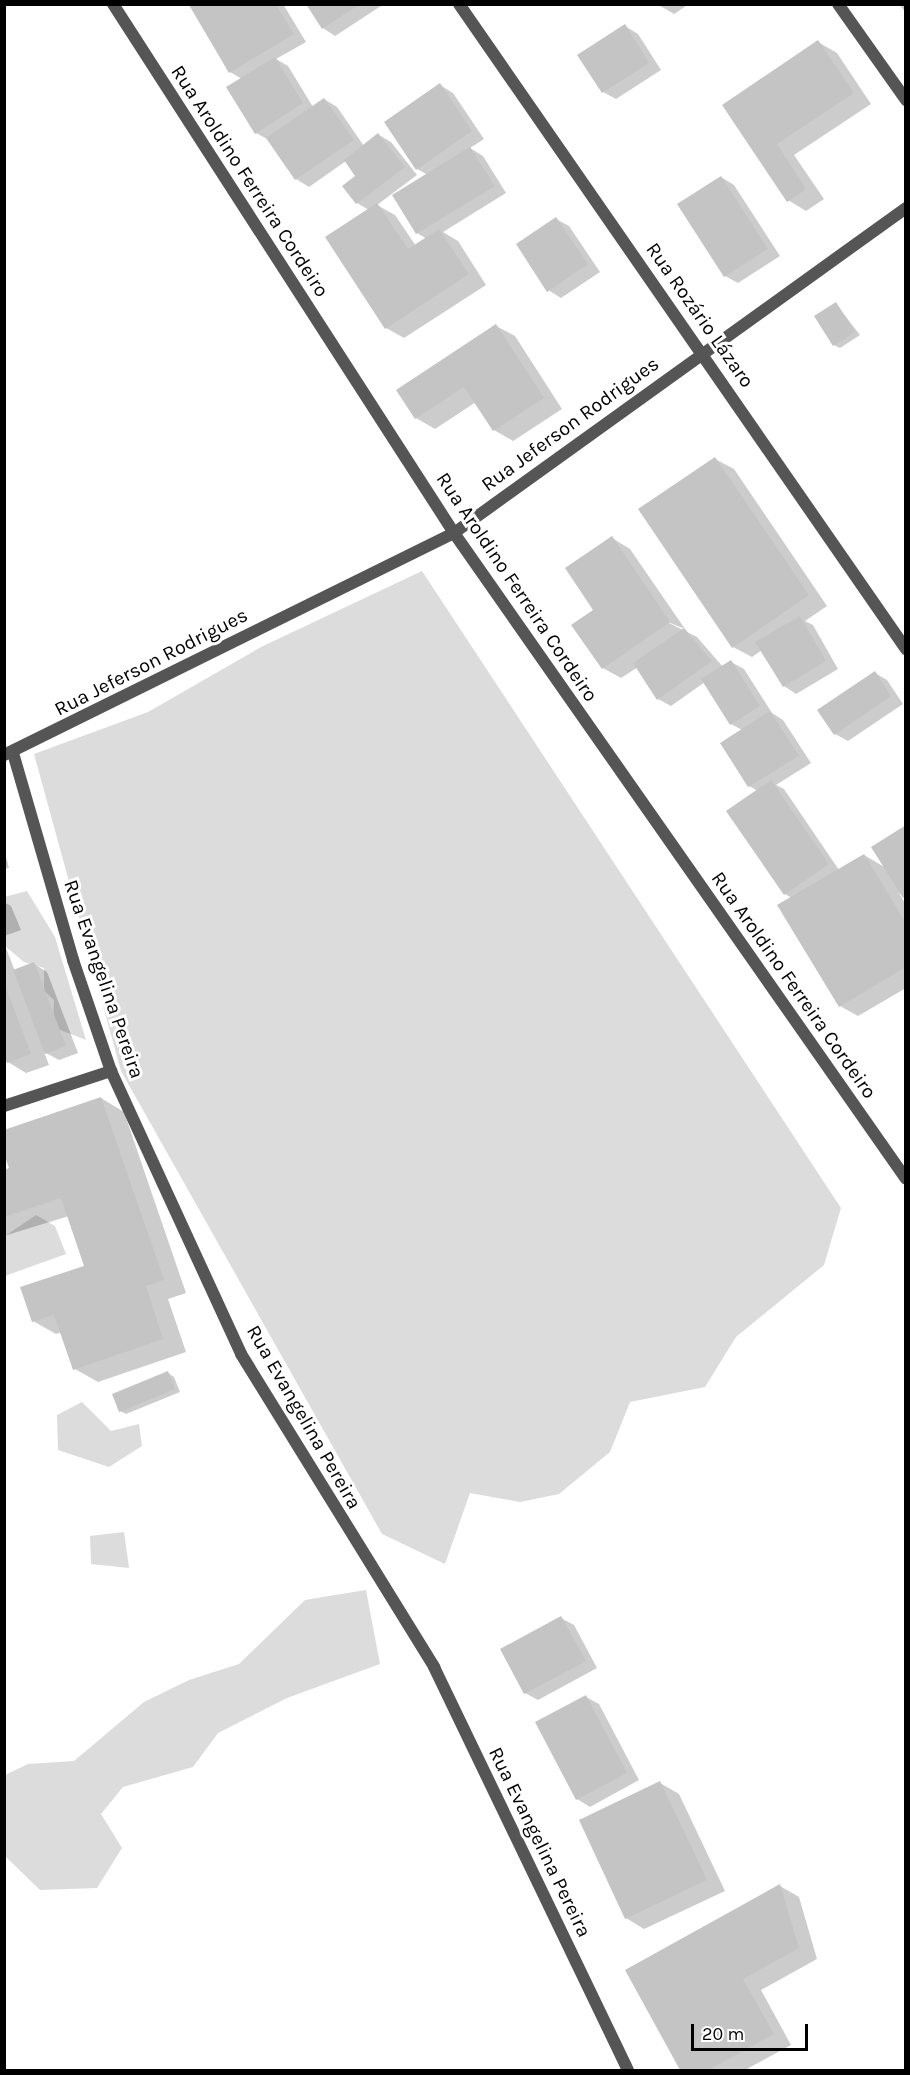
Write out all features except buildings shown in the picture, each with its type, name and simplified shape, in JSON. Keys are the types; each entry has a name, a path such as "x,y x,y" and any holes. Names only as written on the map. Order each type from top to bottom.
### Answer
{"street":[{"name":"Rua Aroldino Ferreira Cordeiro","path":"113,4 454,532 906,1179"},
{"name":"Rua Rozário Lázaro","path":"459,4 702,351 906,649"},
{"path":"838,4 906,100"},
{"name":"Rua Jeferson Rodrigues","path":"9,754 454,532 702,351 906,208"},
{"name":"Rua Evangelina Pereira","path":"9,754 111,1071 241,1354 434,1667 628,2070"},
{"path":"4,1106 111,1071"}],"shaded area":[{"path":"422,571 841,1208 824,1265 736,1337 705,1387 630,1402 610,1452 559,1494 520,1502 470,1493 445,1564 382,1534 121,1071 34,754 148,712 261,647"},
{"path":"27,891 55,937 86,1040 53,1027 54,1000 44,991 44,968 24,962 5,946 4,897"},
{"path":"36,1215 55,1226 66,1254 5,1276 5,1236"},
{"path":"82,1402 111,1431 139,1424 142,1446 109,1467 58,1450 57,1415"},
{"path":"124,1532 129,1568 91,1564 90,1536"},
{"path":"366,1590 380,1664 287,1698 218,1733 193,1767 123,1787 101,1814 122,1848 97,1888 40,1890 5,1856 5,1775 28,1764 74,1761 144,1702 189,1680 239,1664 305,1600"}]}
